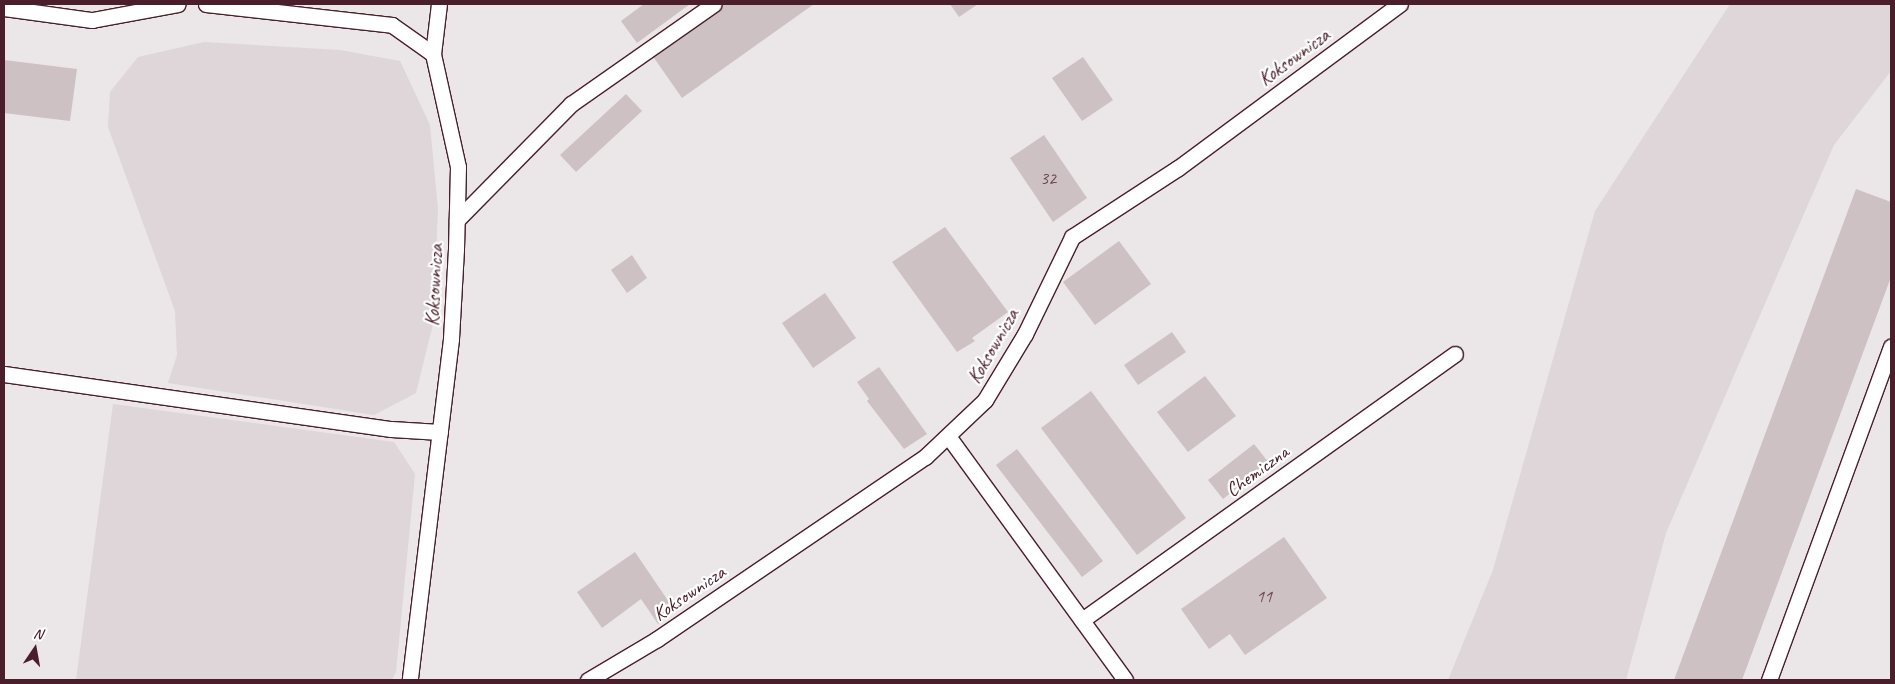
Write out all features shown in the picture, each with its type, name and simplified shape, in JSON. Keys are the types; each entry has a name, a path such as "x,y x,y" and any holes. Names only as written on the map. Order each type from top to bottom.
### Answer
{"lane":[{"path":"4,8 37,8 92,20 178,4"},
{"path":"206,4 392,25 433,54"},
{"name":"Koksownicza","path":"410,680 451,339 457,220 458,167 433,54 439,4"},
{"name":"Koksownicza","path":"457,220 571,104 714,4"},
{"name":"Koksownicza","path":"588,680 673,628 925,456 985,400 1025,334 1072,237 1178,168 1400,4"},
{"path":"1769,680 1891,347"},
{"name":"Chemiczna","path":"1082,620 1455,354"},
{"path":"4,374 391,430 440,432"},
{"path":"948,436 1125,680"}],"shaded area":[{"path":"4,4 1891,4 1891,680 4,680"},
{"path":"1730,4 1891,4 1891,71 1834,145 1789,248 1666,533 1626,680 1448,680 1493,570 1595,211"},
{"path":"204,42 340,50 400,61 430,125 438,209 433,324 416,393 374,415 168,383 177,355 175,311 108,127 110,92 138,57"},
{"path":"113,404 394,442 415,474 396,672 392,680 76,680"}],"building":[{"path":"644,4 690,4 637,43 621,21"},
{"path":"725,4 814,4 682,98 652,55"},
{"path":"950,4 978,4 959,17"},
{"path":"1083,57 1113,100 1082,121 1052,78"},
{"path":"4,60 77,69 70,121 4,113"},
{"path":"626,94 642,111 576,172 560,155"},
{"path":"1044,135 1087,198 1053,222 1010,158"},
{"path":"1856,189 1891,202 1891,277 1742,680 1674,680"},
{"path":"945,227 1008,312 972,338 975,341 957,352 892,262"},
{"path":"1119,241 1151,284 1095,325 1063,282"},
{"path":"632,255 647,278 627,293 611,270"},
{"path":"825,293 856,338 813,368 782,323"},
{"path":"1172,332 1186,352 1138,385 1124,365"},
{"path":"879,367 927,434 904,449 867,401 869,399 857,382"},
{"path":"1205,376 1236,416 1188,452 1157,412"},
{"path":"1091,391 1186,518 1137,555 1041,428"},
{"path":"1254,444 1269,463 1223,499 1208,480"},
{"path":"1017,449 1103,561 1082,577 996,465"},
{"path":"1284,537 1327,598 1245,655 1230,634 1209,649 1181,609"},
{"path":"635,552 675,611 658,624 641,599 602,628 577,592"}]}
